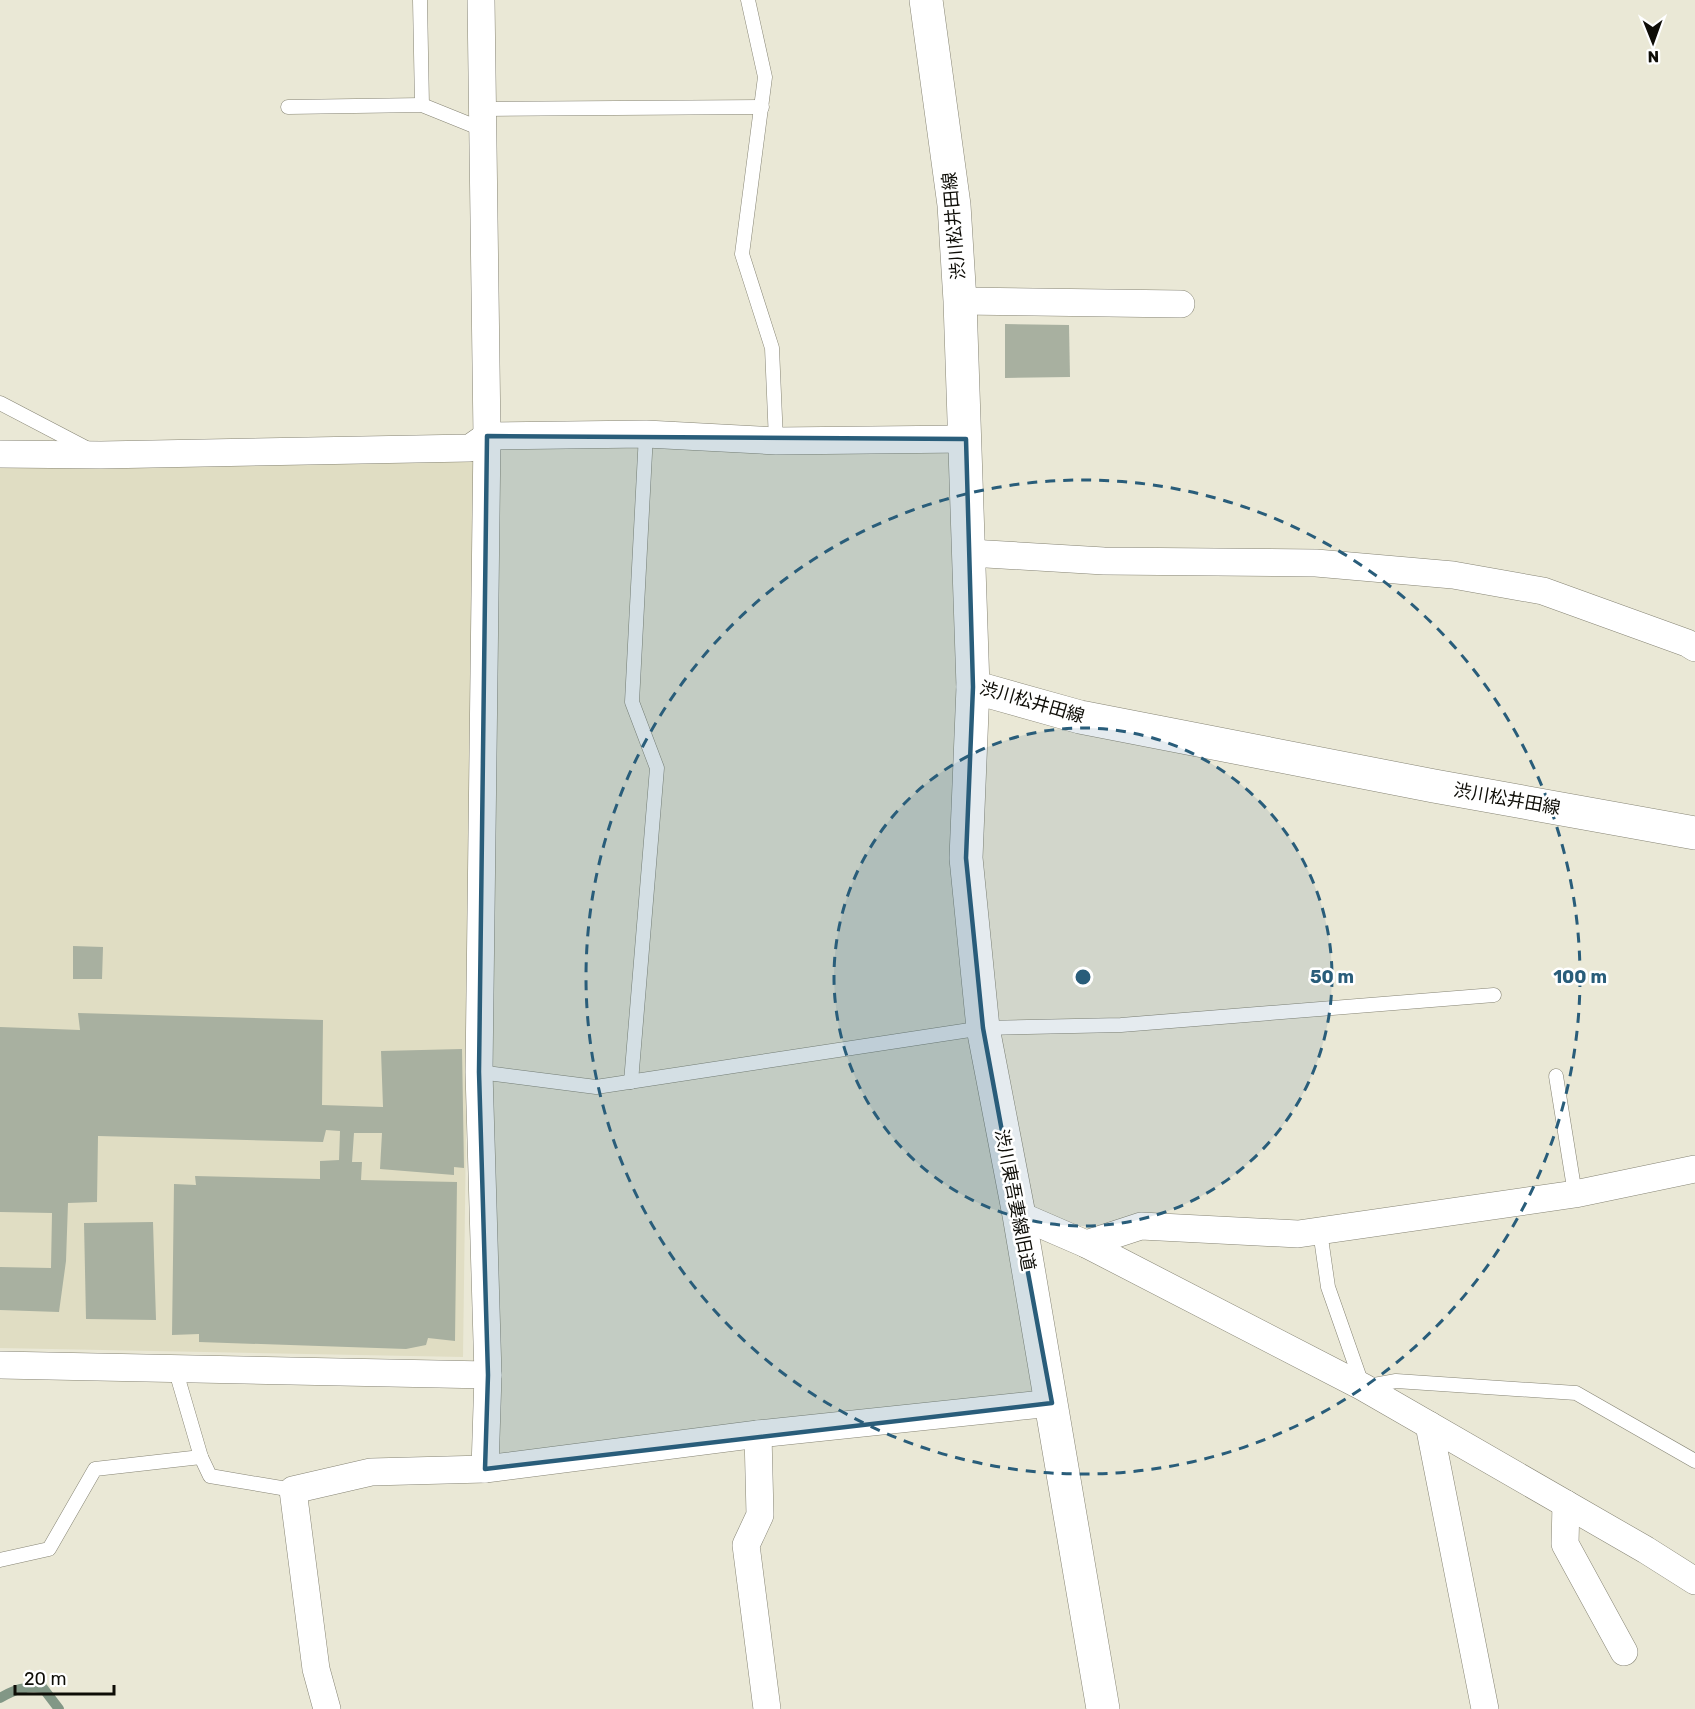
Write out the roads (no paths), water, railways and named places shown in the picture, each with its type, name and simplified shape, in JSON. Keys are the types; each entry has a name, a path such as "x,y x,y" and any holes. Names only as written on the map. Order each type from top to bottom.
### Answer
{"main road":[{"name":"渋川松井田線","path":"926,0 954,205 966,439 973,687 1080,717 1434,786 1695,833"},
{"name":"渋川東吾妻線旧道","path":"973,687 966,858 983,1028 1019,1215 1103,1709"}],"street":[{"path":"481,0 487,436 479,1072 488,1375 485,1469"},
{"path":"960,301 1180,304"},
{"path":"0,454 101,455 470,448 487,436 646,434 776,441 966,439"},
{"path":"970,553 1104,561 1316,563 1454,575 1543,591 1687,643 1695,648"},
{"path":"1086,1244 1141,1226 1298,1234 1575,1194 1695,1169"},
{"path":"1019,1215 1086,1244 1363,1387 1695,1581"},
{"path":"0,1365 488,1375"},
{"path":"327,1709 316,1669 292,1490 372,1472 485,1469 758,1434 1052,1403"},
{"path":"1429,1425 1485,1709"},
{"path":"758,1434 760,1515 746,1545 767,1709"},
{"path":"1566,1504 1565,1544 1624,1652"}],"lane":[{"path":"420,0 422,105"},
{"path":"748,0 765,77 742,254 772,348 776,441"},
{"path":"288,107 422,105 484,120 762,107"},
{"path":"0,403 101,455"},
{"path":"631,1082 657,768 632,702 646,434"},
{"path":"479,1072 596,1087 983,1028 1120,1025 1494,995"},
{"path":"1556,1076 1575,1194"},
{"path":"1320,1231 1328,1287 1363,1387 1396,1381 1576,1394 1695,1461"},
{"path":"175,1368 201,1457 210,1476 292,1490"},
{"path":"0,1560 48,1549 95,1469 201,1457"}],"waterway":[{"path":"0,1698 21,1689 43,1688 59,1709"}]}
